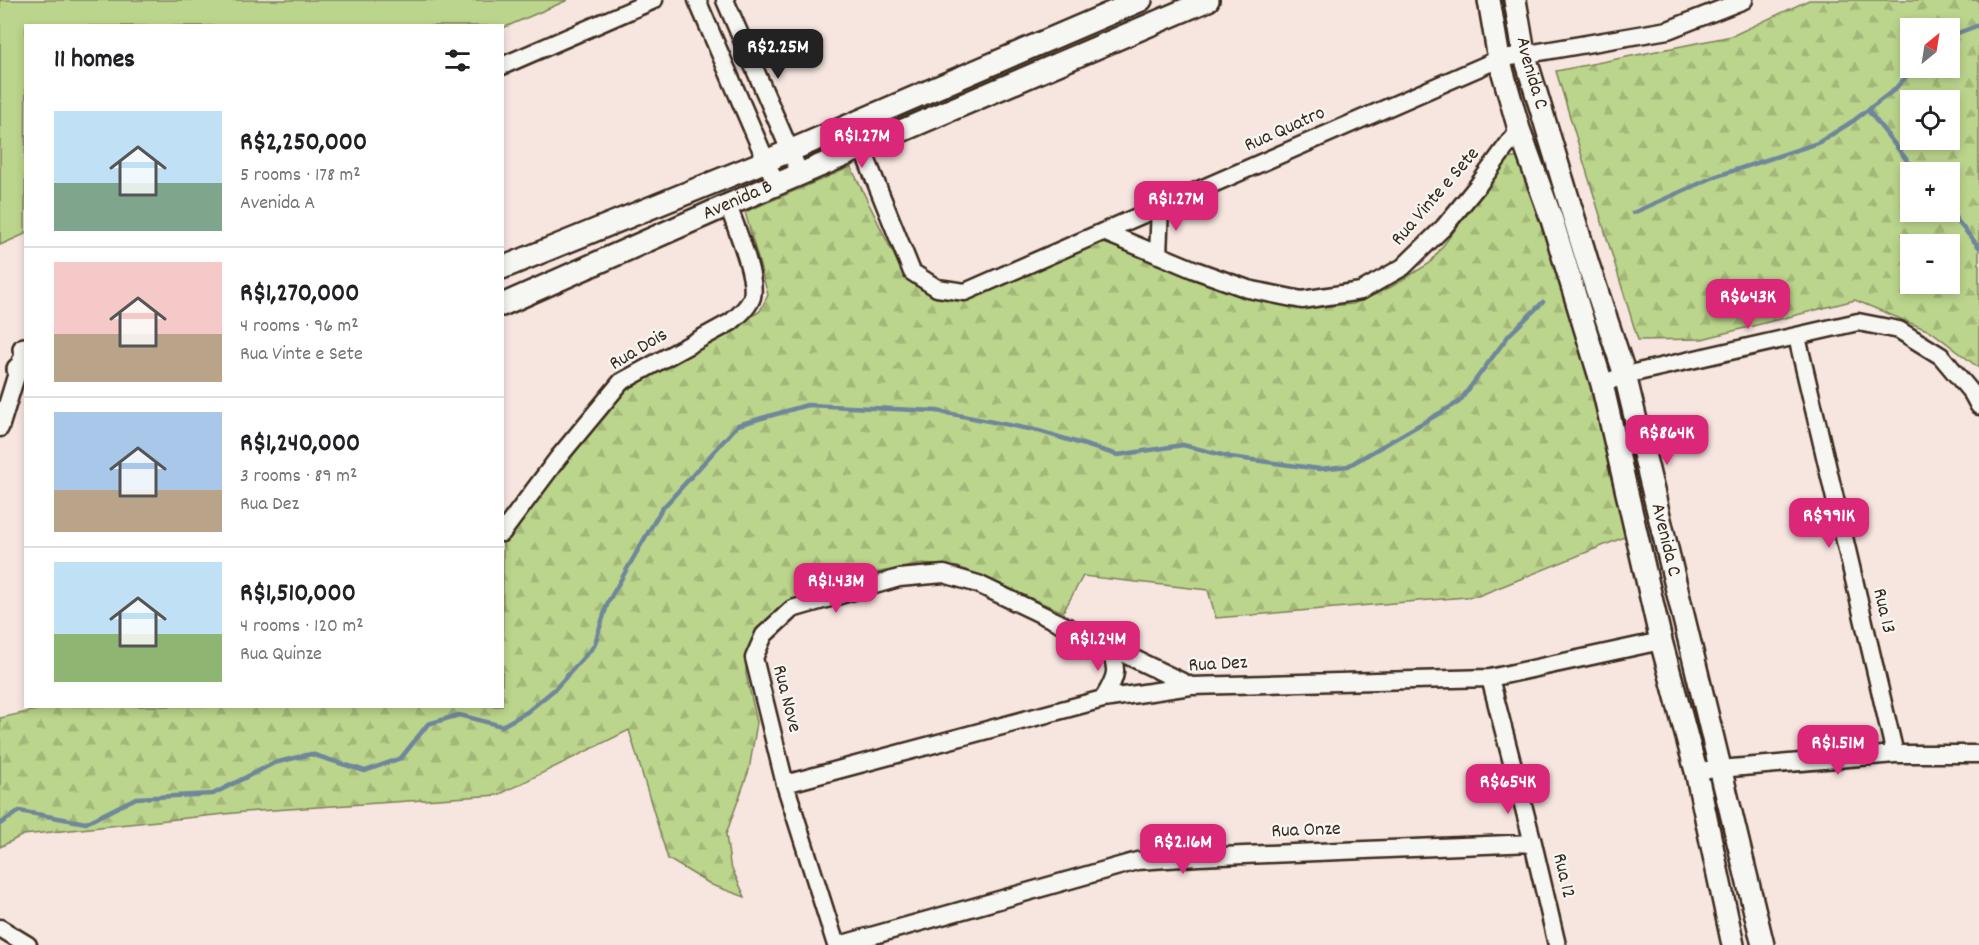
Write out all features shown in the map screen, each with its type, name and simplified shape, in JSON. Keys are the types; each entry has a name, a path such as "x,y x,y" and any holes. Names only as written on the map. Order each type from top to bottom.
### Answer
{"street":[{"path":"504,65 654,0"},
{"path":"697,0 776,184"},
{"path":"725,0 800,174"},
{"name":"Avenida B","path":"504,266 790,151 1141,0"},
{"name":"Avenida B","path":"504,304 776,184 1208,0"},
{"name":"Avenida C","path":"1489,0 1499,59 1519,129 1552,220 1602,384 1661,641 1696,771 1733,945"},
{"name":"Avenida C","path":"1515,0 1524,53 1588,264 1625,375 1763,945"},
{"name":"Rua Quatro","path":"862,148 912,272 938,288 965,292 1499,59 1668,30 1744,0"},
{"name":"Rua Vinte e Sete","path":"1104,232 1248,289 1302,300 1361,291 1403,267 1444,227 1519,129"},
{"name":"Rua Dois","path":"504,530 558,458 621,382 731,322 744,311 752,297 752,277 728,205"},
{"path":"1158,255 1160,207"},
{"path":"1602,384 1625,375 1858,322 1899,330 1941,356 1979,406"},
{"name":"Rua 13","path":"1797,337 1895,754"},
{"path":"0,428 19,365"},
{"name":"Rua Nove","path":"838,945 784,784 754,658 764,635 792,609 899,578 944,574 978,584 1191,686"},
{"name":"Rua Dez","path":"784,784 1102,699 1191,686 1490,678 1661,641"},
{"path":"1102,699 1116,673 1115,660 1106,644"},
{"name":"Rua 12","path":"1490,678 1557,945"},
{"path":"1696,771 1895,754 1979,754"},
{"name":"Rua Onze","path":"838,945 1137,861 1533,843"},
{"path":"0,928 28,945"}],"green space":[{"path":"0,0 568,0 504,28 504,24 24,24 24,234 0,245"},
{"path":"1809,0 1979,0 1979,368 1932,332 1855,300 1702,339 1638,340 1556,71 1732,36"},
{"path":"1519,157 1593,385 1627,536 1478,596 1216,618 1208,590 1083,576 1063,612 958,567 923,564 826,582 778,609 747,650 746,674 757,722 749,770 726,834 730,864 745,897 712,885 668,859 629,730 498,795 244,812 23,835 0,847 0,718 45,708 504,708 504,541 624,391 720,337 760,311 768,295 745,212 851,167 905,278 933,297 957,301 983,293 1101,242 1267,302 1309,308 1353,304 1391,287 1430,263 1508,159"}],"waterway":[{"path":"1960,32 1979,25"},
{"path":"1633,213 1714,177 1818,143 1853,121 1894,90 1905,78"},
{"path":"1868,110 1908,162"},
{"path":"1958,222 1979,247"},
{"path":"0,824 19,811 86,823 136,798 213,794 274,763 311,754 365,771 401,758 428,724 459,715 502,726 527,712 555,689 594,646 608,602 661,510 738,425 807,405 937,411 1039,431 1118,455 1183,445 1230,457 1320,469 1348,466 1459,402 1509,335 1543,302"}]}
